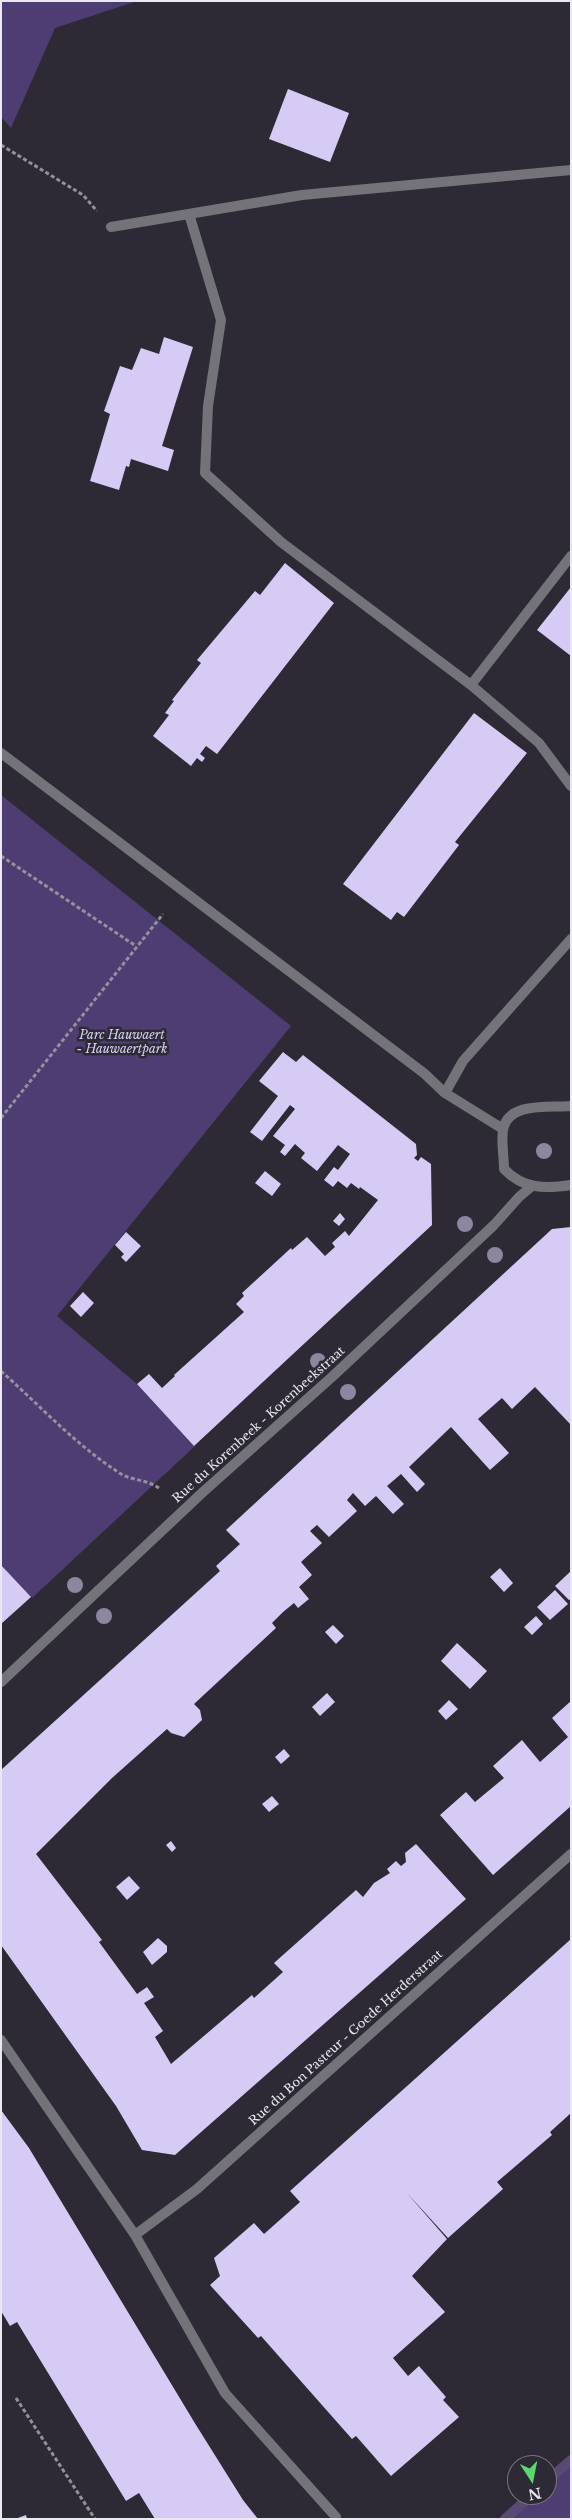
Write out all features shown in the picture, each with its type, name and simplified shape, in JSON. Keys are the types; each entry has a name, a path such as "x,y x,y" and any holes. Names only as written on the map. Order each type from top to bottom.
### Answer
{"street":[{"path":"111,227 302,195 571,170"},
{"path":"189,214 221,320 208,406 205,474 281,542 471,685 539,743 571,786"},
{"path":"471,685 571,556"},
{"path":"1,753 425,1074 445,1092 503,1129"},
{"path":"445,1092 463,1061 571,939"},
{"path":"571,1106 525,1108 511,1118 503,1129 504,1169 515,1180 532,1186 571,1185"},
{"name":"Rue du Korenbeek - Korenbeekstraat","path":"1,1682 203,1492 332,1376 487,1232 519,1197 532,1186"},
{"name":"Rue du Bon Pasteur - Goede Herderstraat","path":"135,2235 197,2189 571,1854"},
{"path":"1,2040 135,2235 225,2393 336,2517"}],"path":[{"path":"1,145 83,195 111,227"},
{"path":"1,856 136,946"},
{"path":"1,1118 163,914"},
{"path":"1,1371 69,1433 119,1473 154,1484 160,1489"},
{"path":"16,2398 95,2519"}],"green space":[{"path":"1,1 137,1 55,28 11,128 1,117"},
{"name":"Parc Hauwaert - Hauwaertpark","path":"1,795 291,1026 57,1316 137,1384 195,1446 32,1598 1,1565"},
{"path":"571,2462 571,2519 509,2519 524,2505 557,2505 557,2475"}],"building":[{"path":"288,89 349,113 330,162 269,139"},
{"path":"164,337 193,347 162,446 174,450 168,471 131,459 129,467 126,466 119,490 90,481 110,414 104,411 120,366 132,370 141,348 159,354"},
{"path":"285,563 334,603 217,754 206,746 200,754 205,758 202,762 197,758 191,766 153,736 169,715 165,713 174,701 172,700 201,663 197,660 255,591 260,595"},
{"path":"571,587 571,656 537,630"},
{"path":"474,713 527,753 455,842 459,845 404,917 397,912 391,920 343,884"},
{"path":"283,1052 296,1062 303,1055 416,1144 417,1155 414,1158 418,1161 421,1157 431,1164 432,1225 194,1446 137,1384 149,1374 162,1388 244,1312 236,1304 244,1296 242,1293 291,1248 292,1250 307,1237 325,1256 335,1247 332,1243 345,1231 349,1236 378,1200 351,1183 347,1188 338,1181 333,1187 324,1180 334,1167 338,1170 350,1154 338,1145 317,1171 301,1158 305,1153 295,1144 285,1156 280,1152 285,1145 273,1136 295,1109 290,1105 262,1141 250,1132 278,1096 259,1081"},
{"path":"265,1171 281,1184 272,1196 255,1183"},
{"path":"340,1213 345,1219 339,1226 333,1221"},
{"path":"571,1227 571,1425 535,1387 512,1409 502,1398 478,1419 509,1453 490,1470 451,1427 409,1467 425,1484 417,1492 401,1474 387,1486 404,1504 393,1514 376,1496 365,1506 353,1493 347,1500 357,1511 329,1537 317,1525 310,1531 322,1543 301,1562 312,1575 299,1587 309,1599 298,1608 294,1603 283,1612 272,1623 276,1628 194,1704 200,1710 202,1720 184,1737 171,1733 167,1729 112,1778 36,1854 102,1940 99,1942 137,1994 147,1987 154,1997 144,2003 163,2031 155,2037 171,2064 252,1995 254,1998 283,1972 274,1963 356,1890 363,1897 374,1883 390,1873 387,1869 396,1861 401,1866 406,1862 405,1853 416,1844 466,1899 175,2155 142,2150 116,2106 1,1945 1,1770 220,1571 216,1566 240,1544 226,1530 552,1229"},
{"path":"126,1232 141,1246 126,1262 121,1257 124,1254 115,1245"},
{"path":"83,1292 94,1303 81,1317 70,1306"},
{"path":"1,1565 31,1597 1,1624"},
{"path":"500,1568 513,1583 504,1592 490,1577"},
{"path":"571,1571 571,1599 569,1600 555,1586"},
{"path":"555,1590 568,1604 550,1620 537,1607"},
{"path":"536,1616 543,1624 532,1635 524,1627"},
{"path":"333,1625 344,1636 336,1644 325,1632"},
{"path":"457,1643 487,1671 470,1689 441,1661"},
{"path":"327,1693 335,1702 320,1716 312,1707"},
{"path":"449,1700 458,1709 446,1720 438,1711"},
{"path":"571,1701 571,1806 493,1875 440,1815 466,1792 475,1802 504,1778 493,1766 522,1740 540,1762 568,1737 552,1718"},
{"path":"284,1749 290,1756 281,1764 275,1757"},
{"path":"272,1796 279,1804 269,1812 262,1804"},
{"path":"171,1841 176,1848 172,1852 166,1845"},
{"path":"129,1876 140,1888 127,1900 116,1887"},
{"path":"158,1938 167,1946 167,1952 152,1965 143,1952"},
{"path":"571,1939 571,2113 550,2132 552,2135 497,2182 503,2189 448,2238 406,2192 447,2239 412,2276 445,2312 393,2358 408,2376 419,2366 446,2397 443,2400 459,2417 391,2476 356,2436 352,2439 261,2336 258,2338 210,2285 220,2276 214,2258 254,2223 264,2234 300,2202 290,2191"},
{"path":"1,2110 29,2148 196,2425 243,2500 258,2519 155,2519 139,2493 126,2501 17,2322 10,2326 1,2311"},
{"path":"26,2515 27,2519 15,2519"}],"waterway":[{"path":"557,2472 571,2460"},
{"path":"505,2519 521,2505"}]}
